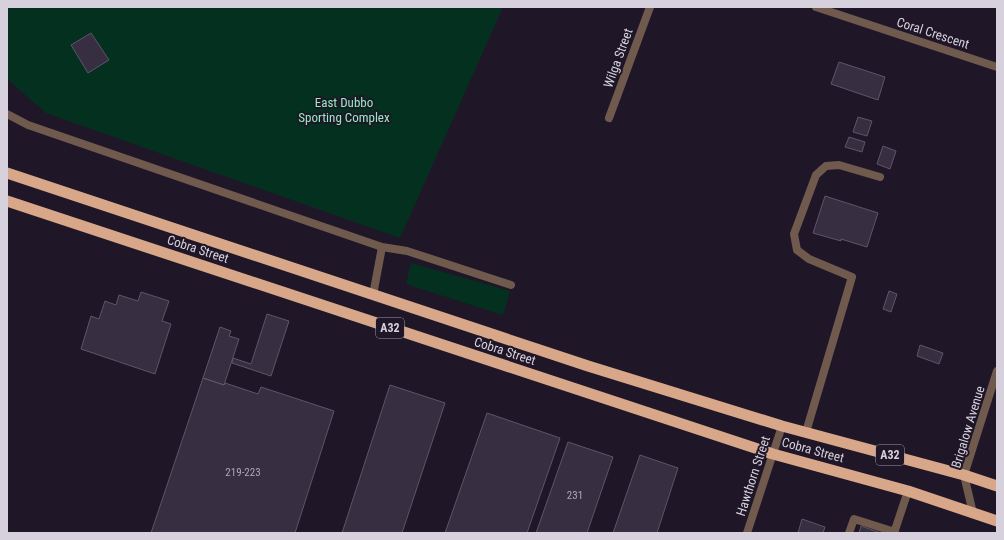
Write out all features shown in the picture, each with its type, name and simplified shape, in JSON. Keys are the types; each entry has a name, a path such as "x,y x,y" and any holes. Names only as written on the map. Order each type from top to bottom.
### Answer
{"highway":[{"name":"Cobra Street","path":"7,173 588,366 782,426 964,475 997,486"},
{"name":"Cobra Street","path":"7,201 773,454 908,491 997,521"}],"street":[{"name":"Wilga Street","path":"609,118 650,7"},
{"name":"Coral Crescent","path":"816,7 997,67"},
{"path":"7,114 28,125 382,247 407,251 511,285"},
{"path":"806,432 852,277 809,259 797,250 794,234 816,175 826,166 840,165 880,177"},
{"path":"373,295 382,247"},
{"name":"Brigalow Avenue","path":"973,513 964,475 997,371"},
{"name":"Hawthorn Street","path":"747,533 782,426"},
{"path":"849,533 854,519 894,532 908,491"}],"green space":[{"name":"East Dubbo Sporting Complex","path":"7,7 503,7 400,238 46,113 7,79"},
{"path":"411,263 510,291 503,315 406,284"}],"building":[{"path":"91,33 109,60 88,73 71,45"},
{"path":"839,62 885,77 878,100 831,84"},
{"path":"858,117 872,121 867,136 853,132"},
{"path":"849,137 865,142 862,152 845,147"},
{"path":"883,146 896,151 890,169 877,164"},
{"path":"825,196 878,213 867,247 841,239 841,241 813,233"},
{"path":"889,291 897,294 891,312 883,309"},
{"path":"141,292 169,301 162,321 171,324 155,374 81,349 91,316 99,319 105,301 116,305 119,295 138,301"},
{"path":"267,314 289,321 271,376 232,363 233,358 251,364"},
{"path":"220,327 231,331 229,336 239,339 224,385 203,378"},
{"path":"920,345 943,353 939,364 917,356"},
{"path":"203,378 224,385 225,383 258,394 261,387 334,411 295,533 151,533"},
{"path":"390,385 445,403 402,533 342,533"},
{"path":"487,413 560,438 527,533 445,533"},
{"path":"568,442 613,457 587,533 536,533"},
{"path":"640,455 678,468 657,533 613,533"},
{"path":"802,519 825,527 823,533 798,533"},
{"path":"861,526 881,533 859,533"}]}
